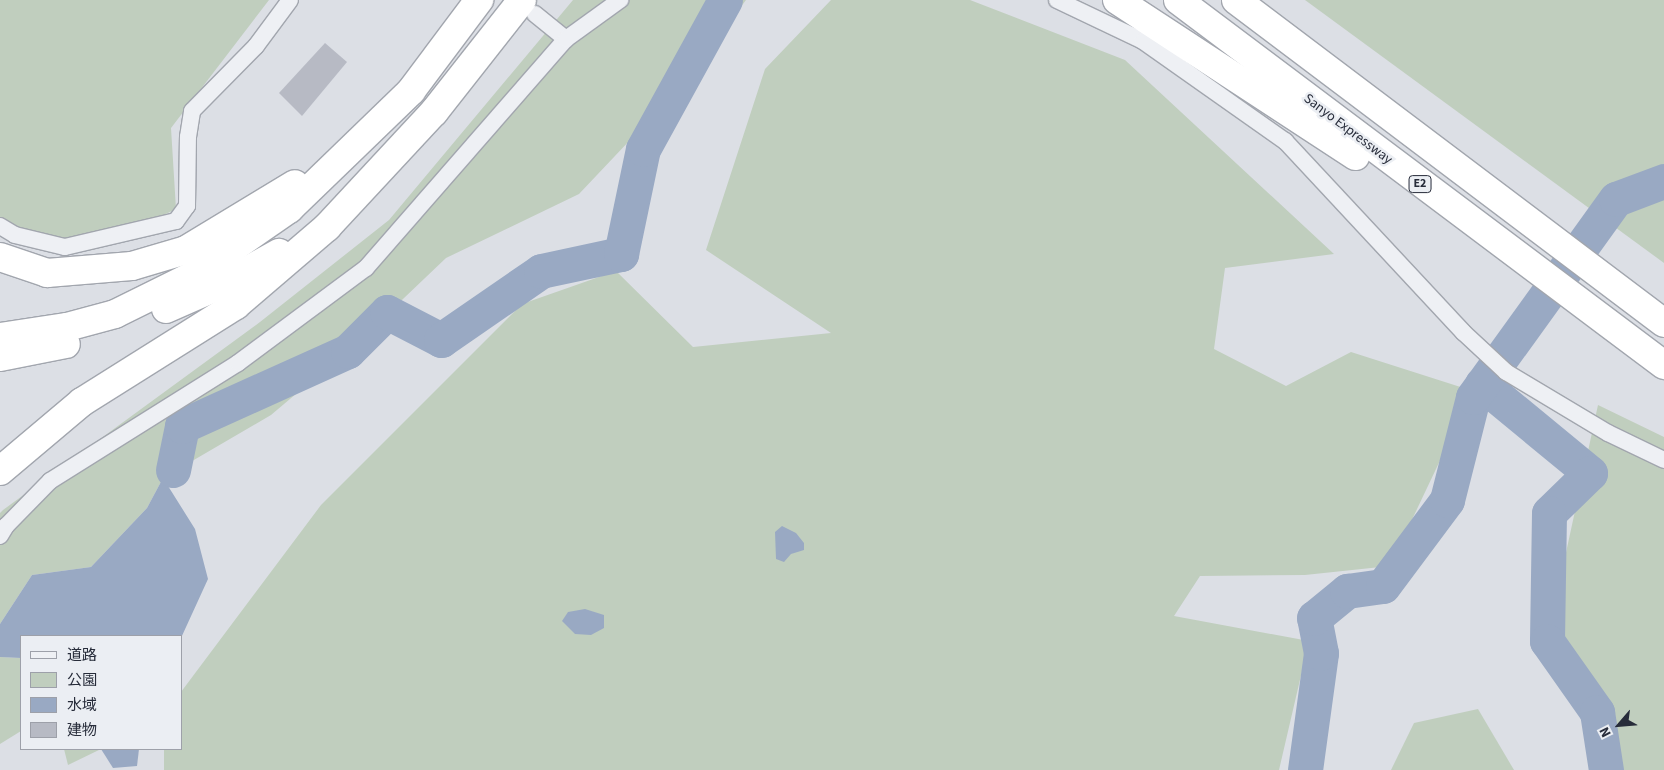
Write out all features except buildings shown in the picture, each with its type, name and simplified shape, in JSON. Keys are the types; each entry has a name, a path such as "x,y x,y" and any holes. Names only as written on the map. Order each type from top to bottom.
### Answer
{"highway":[{"path":"0,337 67,327 115,314 194,275 289,209 411,91 479,0"},
{"path":"1117,0 1606,324"},
{"name":"Sanyo Expressway","path":"1178,0 1606,324 1664,365"},
{"name":"E2","path":"1236,0 1664,323"},
{"path":"0,471 82,402 236,305 327,227 434,112 521,7"},
{"path":"0,257 47,273 132,266 186,250 346,153"},
{"path":"0,357 76,342 129,326 225,283 327,227"}],"street":[{"path":"0,226 15,235 65,247 176,221 187,206 188,137 192,111 256,46 290,0"},
{"path":"0,536 6,526 50,481 238,363 366,268 566,39 620,0"},
{"path":"1057,0 1143,41 1285,141 1463,332 1506,372 1608,433 1664,460"},
{"path":"521,7 566,39"}],"green space":[{"path":"0,0 269,0 171,128 176,209 100,246 44,243 0,220"},
{"path":"573,0 746,0 684,83 579,194 446,258 361,339 271,415 163,478 147,508 91,567 32,575 0,624 0,513 260,322 389,220"},
{"path":"831,0 970,0 1125,60 1334,254 1225,268 1214,349 1286,386 1351,352 1473,391 1390,566 1305,575 1200,576 1174,616 1309,641 1279,770 164,770 164,750 182,750 182,691 321,505 522,304 616,271 693,347 831,333 706,250 765,69"},
{"path":"1305,0 1664,0 1664,263"},
{"path":"1598,405 1664,437 1664,770 1602,770 1598,747 1544,654"},
{"path":"0,657 20,658 20,732 0,744"},
{"path":"1478,709 1514,770 1391,770 1414,723"},
{"path":"64,750 99,750 68,765"}],"water":[{"path":"163,478 195,529 208,579 182,636 20,635 20,658 0,657 0,624 32,575 91,567 147,508"},
{"path":"782,526 796,533 804,543 804,550 791,554 784,562 776,559 775,532"},
{"path":"585,609 604,615 604,628 591,635 575,634 562,621 568,612"},
{"path":"102,750 139,750 137,766 113,768"}],"waterway":[{"path":"173,470 182,426 348,351 387,312 441,340 541,271 621,254 643,149 725,0"},
{"path":"1305,770 1321,653 1314,618 1347,591 1383,586 1447,500 1473,397 1616,199 1664,181"},
{"path":"1482,384 1590,473 1549,513 1547,641 1597,712 1606,770"}]}
